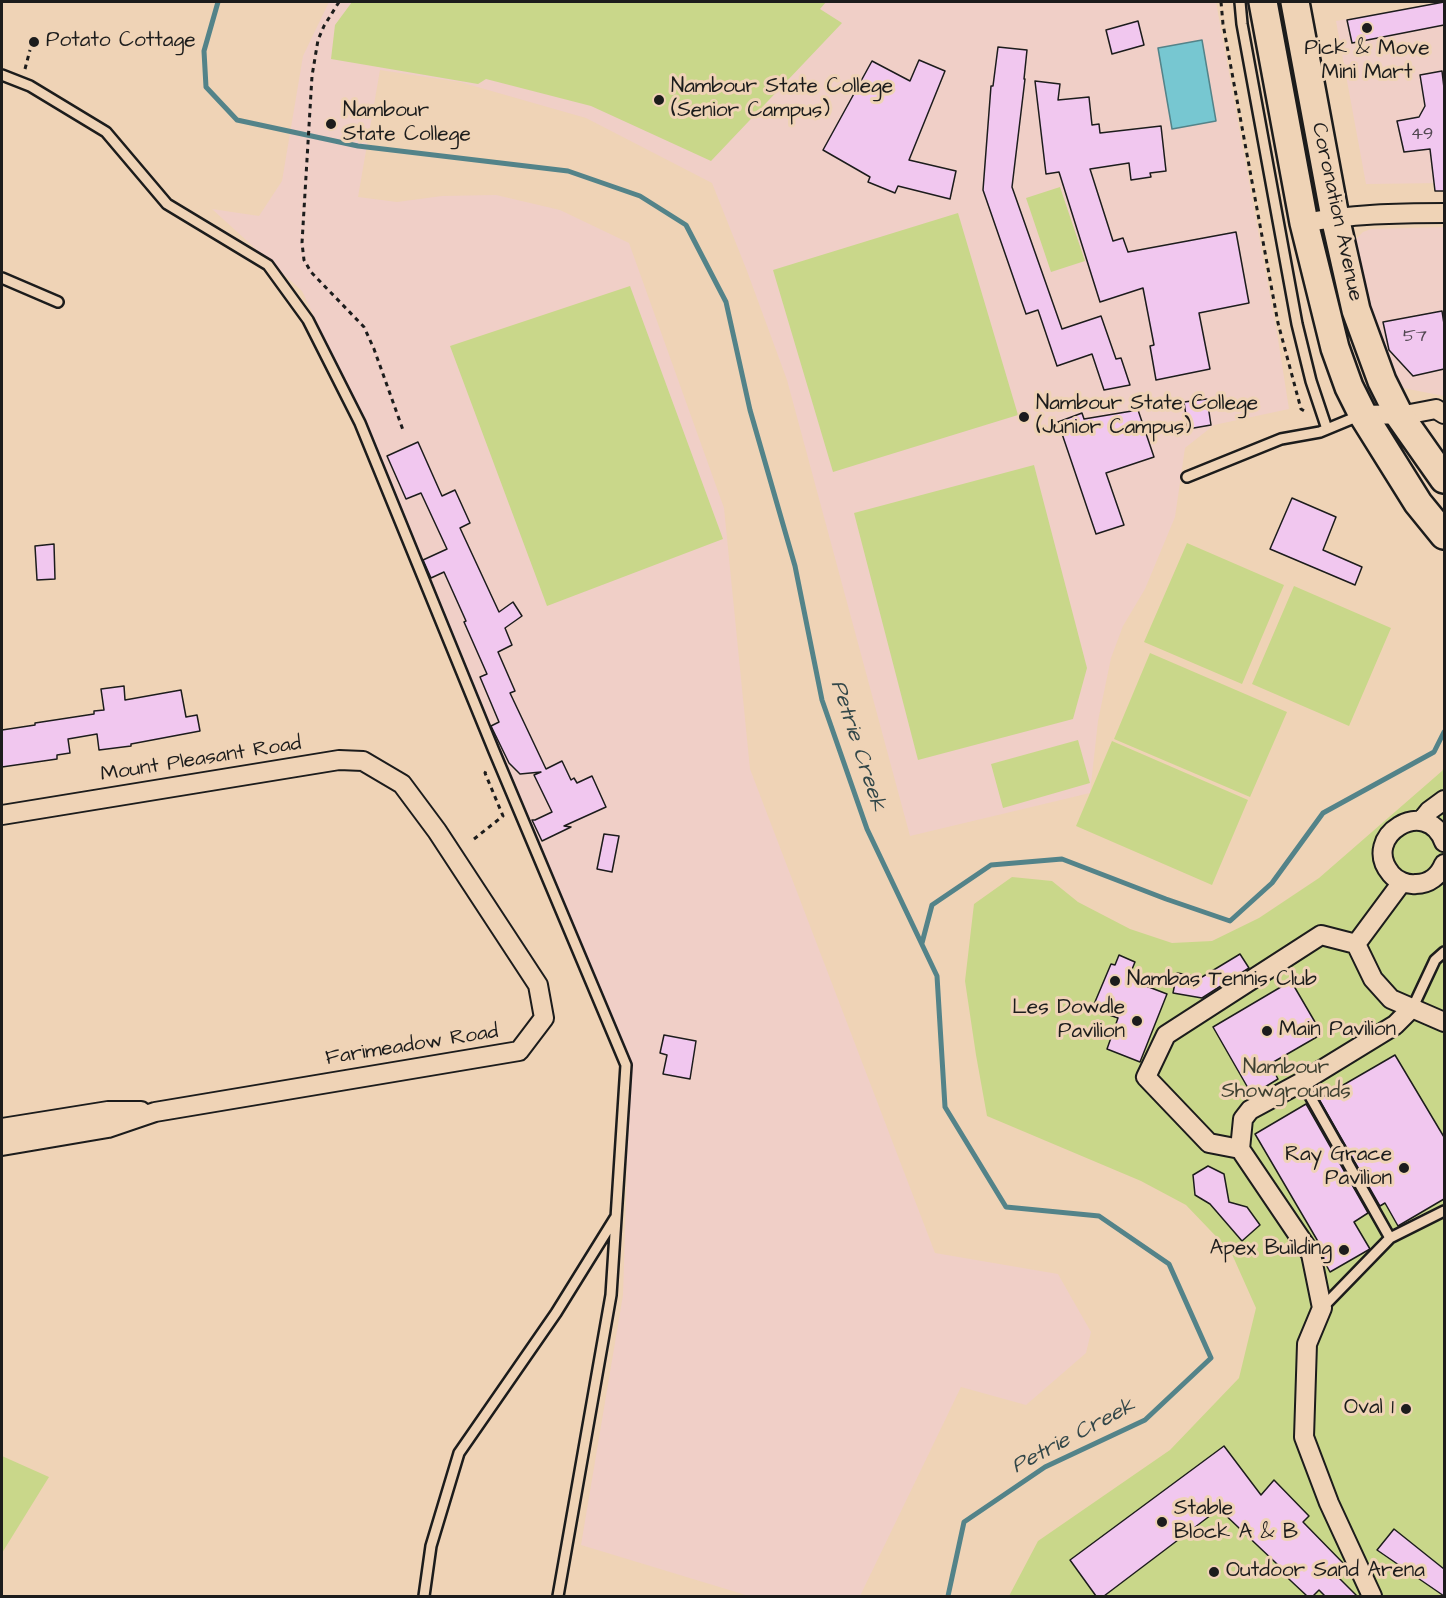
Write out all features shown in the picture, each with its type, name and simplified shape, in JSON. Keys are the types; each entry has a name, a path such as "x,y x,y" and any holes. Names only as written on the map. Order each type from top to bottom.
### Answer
{"main road":[{"name":"Coronation Avenue","path":"1263,2 1304,224 1335,348 1349,387 1363,415 1418,503 1444,536"},
{"name":"Coronation Avenue","path":"1295,2 1335,217 1356,310 1382,381 1399,415 1444,478"}],"street":[{"path":"1304,224 1335,217 1444,213"},
{"path":"1363,415 1399,415 1436,409 1444,414"},
{"name":"Mount Pleasant Road","path":"2,815 339,760 363,761 402,784"},
{"name":"Farimeadow Road","path":"2,1146 108,1128 155,1112 519,1051 544,1018 538,984 437,831 402,784"},
{"path":"1421,821 1429,811 1444,800"},
{"path":"1444,842 1437,830 1421,821 1410,821 1392,831 1383,849 1387,869 1394,877 1412,885 1431,880 1439,874 1444,864"},
{"path":"1356,944 1402,882"},
{"path":"1240,1149 1209,1143 1146,1077 1167,1035 1320,935 1356,944"},
{"path":"1356,944 1373,979 1391,999 1444,1022"},
{"path":"1372,1596 1329,1503 1304,1437 1306,1344 1322,1308 1311,1254 1240,1149 1243,1119 1250,1110 1302,1082 1395,1025 1411,1009"},
{"path":"2,1128 108,1111 155,1112"}],"lane":[{"path":"1240,2 1242,24 1297,324 1311,381 1326,424"},
{"path":"2,75 30,86 106,132 168,204 268,265 308,320 360,423 626,1065 611,1295 558,1596"},
{"path":"2,278 58,302"},
{"path":"1186,477 1281,439 1326,424 1338,426 1350,418 1363,415"},
{"path":"1411,1009 1444,952"},
{"path":"1302,1082 1390,1238"},
{"path":"1322,1308 1390,1238 1444,1211"},
{"path":"424,1596 431,1546 459,1453 556,1313 616,1216"}],"path":[{"path":"339,2 318,40 312,76 302,243 304,260 312,272 364,327 402,430"},
{"path":"1221,2 1223,24 1278,323 1290,373 1300,410 1326,424"},
{"path":"22,82 30,50"},
{"path":"474,839 503,816 485,773 494,751"}],"shaded area":[{"path":"329,2 1216,2 1289,409 1214,425 1185,448 1175,517 1145,589 1123,626 1111,658 1098,721 1090,793 910,836 787,380 712,183 586,118 460,82 380,70 358,197 397,202 442,196 496,195 560,210 629,243 724,508 750,769 935,1253 1058,1274 1091,1332 1086,1353 1026,1405 961,1387 860,1596 749,1596 581,1545 623,1295 630,1061 497,747 361,416 302,291 212,209 259,216 282,181 303,56"},
{"path":"1444,2 1444,183 1366,184 1336,21"},
{"path":"1444,227 1444,396 1403,388 1394,384 1384,372 1354,241 1363,232 1371,229"}],"green space":[{"name":"Nambour State College (Senior Campus)","path":"352,2 826,2 820,9 842,23 711,161 591,106 486,79 478,84 331,59 335,25"},
{"path":"1060,187 1085,261 1051,272 1026,198"},
{"path":"958,213 1018,415 833,472 773,270"},
{"path":"630,286 723,539 547,606 450,346"},
{"path":"1034,465 1087,668 1073,719 918,760 854,513"},
{"path":"1187,543 1284,585 1242,684 1144,642"},
{"path":"1294,586 1391,628 1349,726 1252,684"},
{"path":"1150,653 1287,712 1250,797 1114,739"},
{"path":"1078,740 1090,783 1003,808 991,764"},
{"path":"1112,741 1248,800 1212,885 1076,826"},
{"name":"Nambour Showgrounds","path":"1444,767 1444,1596 1009,1596 1038,1541 1170,1450 1239,1378 1256,1308 1231,1252 1186,1205 1141,1181 987,1116 965,981 974,904 1012,877 1052,881 1078,902 1130,929 1172,943 1212,941 1259,918 1319,878"},
{"path":"2,1456 49,1477 2,1553"}],"water":[{"path":"1202,40 1216,121 1172,129 1158,48"}],"building":[{"path":"1444,2 1444,25 1352,43 1347,20"},
{"path":"1138,21 1144,45 1112,54 1106,30"},
{"path":"998,47 1027,50 1012,187 1062,329 1101,316 1116,359 1121,358 1130,385 1104,390 1092,354 1057,366 1038,310 1026,314 983,190 991,86 993,86"},
{"path":"919,60 945,71 909,160 956,171 950,199 898,186 895,193 868,182 870,177 823,150 872,61 910,81"},
{"path":"1442,71 1444,191 1435,191 1430,149 1404,152 1397,121 1419,117 1425,106 1420,75"},
{"path":"1035,81 1060,84 1058,100 1089,97 1092,125 1099,124 1100,133 1161,126 1166,171 1150,173 1151,177 1131,180 1129,163 1090,169 1113,241 1123,238 1128,252 1236,232 1249,303 1199,313 1210,369 1156,380 1150,346 1154,345 1143,288 1100,302 1059,172 1046,174"},
{"path":"1442,311 1444,369 1413,376 1389,350 1383,322"},
{"path":"1207,399 1211,425 1188,429 1184,402"},
{"path":"1138,410 1154,457 1106,473 1124,525 1096,534 1058,422 1082,413 1084,419"},
{"path":"418,442 442,496 455,490 470,523 460,528 499,612 513,602 522,616 505,628 512,645 498,652 515,691 510,693 546,769 562,761 571,780 574,778 577,783 592,776 606,807 564,826 571,827 542,841 532,820 552,812 534,775 541,772 520,774 509,763 491,726 499,722 480,677 487,674 464,622 466,621 444,572 431,578 423,560 447,549 421,493 406,499 387,456"},
{"path":"1292,498 1336,517 1323,550 1362,567 1355,585 1270,549"},
{"path":"54,544 55,579 37,580 35,546"},
{"path":"124,686 125,700 181,690 186,717 197,715 200,731 131,744 131,746 99,750 97,734 68,739 70,753 57,755 57,759 2,767 2,730 94,714 94,711 104,710 101,689"},
{"path":"604,834 619,836 612,872 597,869"},
{"path":"1240,954 1249,968 1202,998 1173,993 1177,973 1202,977"},
{"name":"Les Dowdle Pavilion","path":"1119,955 1135,962 1128,979 1167,994 1140,1062 1107,1049 1118,1018 1092,1009 1111,964 1115,965"},
{"name":"Main Pavilion","path":"1291,981 1322,1034 1270,1064 1278,1079 1252,1095 1213,1027"},
{"path":"664,1035 696,1041 690,1079 663,1074 667,1055 660,1053"},
{"name":"Ray Grace Pavilion","path":"1395,1055 1444,1137 1444,1199 1398,1226 1385,1203 1380,1206 1319,1099"},
{"path":"1306,1104 1368,1213 1354,1222 1370,1249 1330,1272 1324,1261 1323,1250 1255,1134"},
{"path":"1208,1166 1224,1174 1229,1202 1247,1207 1260,1225 1242,1241 1210,1204 1195,1195 1193,1175"},
{"path":"1224,1446 1261,1495 1274,1480 1309,1516 1303,1522 1345,1565 1335,1574 1357,1596 1325,1596 1319,1590 1313,1596 1307,1596 1219,1509 1104,1596 1096,1596 1070,1560"},
{"path":"1394,1529 1444,1569 1444,1596 1377,1550"}],"waterway":[{"name":"Petrie Creek","path":"218,2 204,51 206,87 237,120 358,146 568,171 640,196 686,225 726,302 750,410 795,566 822,700 867,829 937,976 945,1107 1006,1207 1099,1216 1169,1264 1211,1358 1145,1420 1045,1467 964,1522 948,1596"},
{"path":"922,943 932,905 991,865 1062,859 1230,921 1272,883 1323,813 1434,752 1444,732"}],"place":[{"name":"Pick & Move Mini Mart","path":"1367,28"},
{"name":"Potato Cottage","path":"34,42"},
{"name":"Nambour State College (Senior Campus)","path":"659,100"},
{"name":"Nambour State College","path":"331,124"},
{"name":"Nambour State College (Junior Campus)","path":"1024,417"},
{"name":"Nambas Tennis Club","path":"1115,981"},
{"name":"Les Dowdle Pavilion","path":"1137,1021"},
{"name":"Main Pavilion","path":"1267,1031"},
{"name":"Ray Grace Pavilion","path":"1404,1168"},
{"name":"Apex Building","path":"1344,1250"},
{"name":"Oval 1","path":"1406,1409"},
{"name":"Stable Block A & B","path":"1162,1522"},
{"name":"Outdoor Sand Arena","path":"1214,1572"}]}
